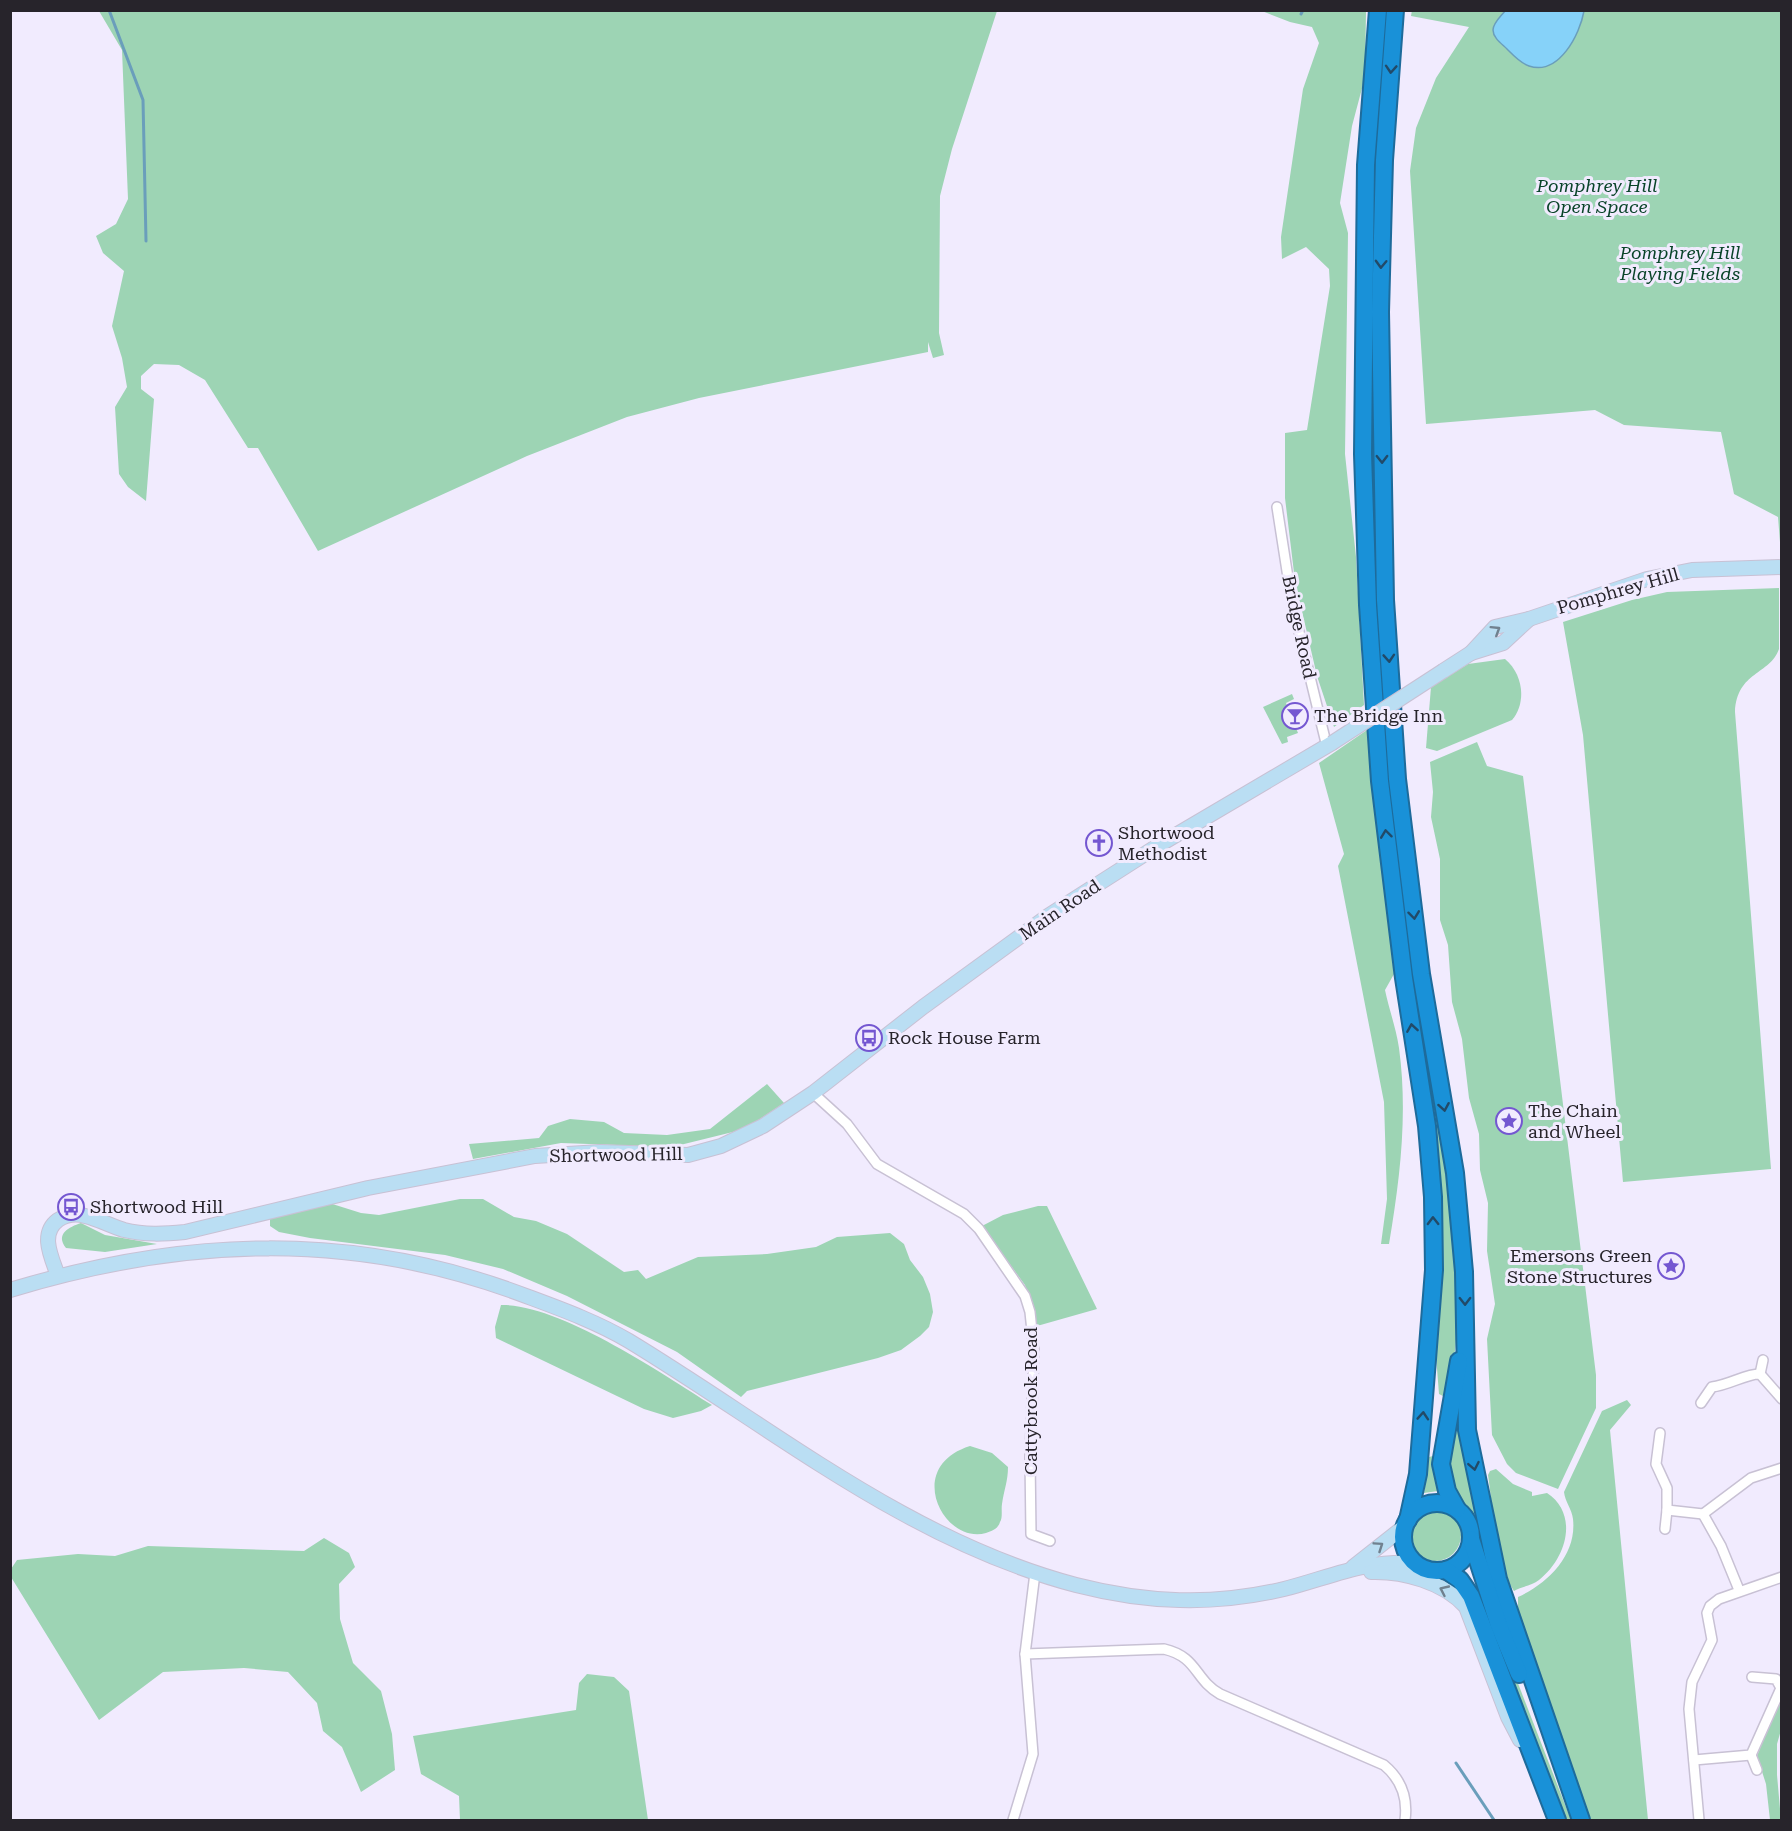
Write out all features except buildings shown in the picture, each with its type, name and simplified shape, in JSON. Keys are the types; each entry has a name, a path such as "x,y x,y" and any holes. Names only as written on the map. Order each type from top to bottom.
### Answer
{"highway":[{"path":"1378,10 1366,165 1363,454 1368,605 1380,782 1404,978 1427,1126 1433,1208 1434,1270 1418,1474 1406,1523 1404,1546 1415,1563 1430,1570 1446,1570 1454,1567 1466,1555 1471,1539"},
{"path":"1395,10 1384,160 1380,312 1385,600 1397,778 1421,974 1455,1173 1464,1272 1467,1430 1490,1548 1511,1621 1580,1821"},
{"path":"1465,1325 1441,1464 1447,1491 1457,1509 1468,1522 1471,1539 1499,1626 1580,1821"},
{"path":"1406,1523 1419,1508 1434,1503 1457,1509"},
{"path":"1446,1570 1460,1580 1471,1596 1557,1821"}],"main road":[{"name":"Pomphrey Hill","path":"1443,670 1471,653 1503,643 1529,619 1647,579 1692,570 1782,567"},
{"name":"Main Road","path":"813,1094 923,1006 1048,916 1159,845 1330,745 1443,670"},
{"name":"Shortwood Hill","path":"58,1276 48,1245 48,1234 53,1224 72,1214 85,1216 125,1230 156,1235 185,1232 368,1188 535,1156 600,1152 688,1155 721,1146 763,1126 813,1094"},
{"path":"10,1290 124,1260 197,1250 282,1248 375,1256 458,1273 553,1306 626,1339 849,1482 915,1520 1035,1573 1118,1595 1182,1601 1247,1596 1353,1567 1415,1563"},
{"path":"1353,1567 1406,1523"},
{"path":"1312,1580 1386,1572 1412,1577 1456,1596 1466,1607 1508,1717 1546,1790"}],"street":[{"name":"Bridge Road","path":"1277,507 1292,603 1330,745"},
{"name":"Cattybrook Road","path":"813,1094 847,1124 878,1164 964,1214 979,1229 1025,1296 1030,1312 1034,1350 1030,1458 1031,1534 1050,1541"},
{"path":"1760,1374 1763,1360"},
{"path":"1701,1403 1712,1387 1729,1385 1753,1374 1760,1374 1782,1400"},
{"path":"1708,1377 1712,1387"},
{"path":"1660,1433 1656,1464 1668,1488 1665,1529"},
{"path":"1667,1510 1703,1514 1752,1478 1782,1468"},
{"path":"1703,1514 1721,1546 1739,1590"},
{"path":"1013,1821 1033,1754 1025,1654 1035,1573"},
{"path":"1699,1821 1689,1709 1692,1682 1712,1640 1707,1613 1710,1606 1719,1599 1739,1590 1782,1577"},
{"path":"1025,1654 1164,1649 1176,1652 1187,1657 1209,1688 1220,1694 1384,1765 1395,1775 1403,1792 1407,1805 1405,1821"},
{"path":"1752,1677 1776,1679 1781,1688 1751,1755 1757,1770"},
{"path":"1694,1760 1751,1755"}],"green space":[{"name":"Pomphrey Hill Open Space","path":"1412,10 1781,11 1781,555 1778,517 1734,494 1721,432 1624,425 1595,410 1426,424 1410,171 1416,128 1436,78 1469,27 1411,16"},
{"path":"99,11 997,11 952,149 940,196 939,333 944,355 933,358 928,342 928,352 699,398 627,417 527,456 318,551 258,448 248,448 205,380 179,365 154,364 141,376 141,389 154,399 146,501 128,487 119,474 115,407 127,387 122,358 112,326 124,271 103,253 96,236 116,224 128,199 122,50"},
{"path":"1262,11 1366,11 1365,77 1352,126 1340,203 1348,233 1345,454 1356,557 1364,705 1334,727 1317,676 1295,581 1285,498 1285,433 1307,430 1330,286 1329,269 1306,247 1282,259 1281,237 1303,89 1319,43 1312,27 1290,22"},
{"path":"1384,22 1388,22 1373,304 1372,402 1377,578 1456,1262 1455,1347 1453,1364 1443,1396 1439,1394 1436,1356 1431,1110 1394,835 1374,576 1371,493 1372,228"},
{"path":"1779,588 1779,649 1769,664 1747,681 1741,689 1735,712 1771,1169 1623,1182 1583,735 1563,622 1632,600 1667,592"},
{"path":"1505,659 1516,672 1521,688 1520,705 1512,720 1437,751 1426,748 1431,687 1468,664"},
{"path":"1292,694 1294,699 1286,703 1298,733 1287,737 1288,742 1282,744 1263,707"},
{"path":"1367,730 1394,974 1385,990 1396,1033 1402,1073 1402,1146 1389,1244 1381,1244 1387,1199 1384,1102 1338,866 1344,854 1319,763"},
{"path":"1477,742 1487,766 1523,776 1596,1375 1596,1408 1558,1489 1516,1473 1507,1464 1492,1435 1487,1339 1495,1304 1487,1251 1488,1203 1480,1170 1479,1134 1469,1098 1462,1039 1452,1002 1448,945 1440,920 1440,859 1431,817 1433,792 1430,762"},
{"path":"767,1084 784,1103 745,1129 672,1147 561,1143 473,1159 469,1144 539,1138 548,1126 570,1119 604,1122 624,1133 667,1135 710,1129"},
{"path":"460,1199 483,1199 514,1217 536,1221 567,1234 624,1272 638,1270 646,1279 698,1257 767,1254 816,1247 837,1237 890,1233 904,1244 910,1260 923,1277 930,1294 933,1312 929,1327 901,1350 878,1358 747,1391 741,1397 677,1352 567,1296 503,1269 445,1255 310,1238 279,1232 270,1226 270,1218 326,1202 361,1213 379,1215"},
{"path":"1038,1206 1047,1206 1097,1309 1037,1326 1025,1285 982,1226 1003,1215"},
{"path":"81,1223 105,1235 157,1244 105,1252 66,1248 62,1239 63,1235 68,1229"},
{"path":"501,1305 525,1308 580,1328 638,1359 712,1405 701,1411 673,1418 644,1409 496,1338 495,1327"},
{"path":"1627,1400 1631,1405 1610,1430 1648,1820 1589,1820 1518,1611 1518,1597 1550,1576 1565,1556 1573,1532 1573,1519 1564,1492 1602,1411"},
{"path":"1459,1420 1478,1511 1474,1514 1455,1494 1448,1469"},
{"path":"970,1446 992,1453 1008,1467 1001,1520 996,1528 986,1533 971,1534 956,1527 945,1516 937,1502 935,1486 938,1470 950,1456"},
{"path":"1433,1456 1438,1491 1424,1493 1429,1457"},
{"path":"1496,1469 1513,1484 1532,1492 1532,1496 1547,1493 1557,1502 1566,1524 1562,1548 1549,1571 1536,1582 1514,1591 1503,1566 1496,1535 1488,1475 1490,1471"},
{"path":"1435,1509 1449,1513 1457,1521 1461,1535 1457,1549 1449,1557 1435,1561 1421,1557 1413,1549 1409,1535 1413,1521 1421,1513"},
{"path":"324,1538 349,1553 355,1567 339,1584 340,1619 353,1663 381,1691 392,1734 395,1770 361,1792 342,1747 323,1731 317,1703 288,1672 244,1668 163,1672 99,1720 11,1577 11,1569 17,1560 78,1554 115,1556 148,1546 304,1551"},
{"path":"1507,1655 1571,1820 1563,1820 1505,1673"},
{"path":"587,1674 614,1677 629,1691 648,1820 460,1820 459,1796 421,1774 413,1736 576,1710 579,1683"},
{"path":"1781,1694 1777,1775 1781,1820 1770,1820 1766,1784 1757,1756"}],"water":[{"path":"1505,11 1584,11 1578,31 1566,51 1550,65 1540,67 1529,66 1520,61 1494,36 1494,25"}],"waterway":[{"path":"109,10 143,100 146,241"},
{"path":"1301,14 1303,10"},
{"path":"1456,1763 1494,1820"}],"place":[{"name":"The Bridge Inn","path":"1295,716"},
{"name":"Shortwood Methodist","path":"1099,843"},
{"name":"Rock House Farm","path":"869,1038"},
{"name":"The Chain and Wheel","path":"1509,1121"},
{"name":"Shortwood Hill","path":"71,1207"},
{"name":"Emersons Green Stone Structures","path":"1671,1266"}],"park label":[{"name":"Pomphrey Hill Playing Fields","path":"1680,263"}]}
